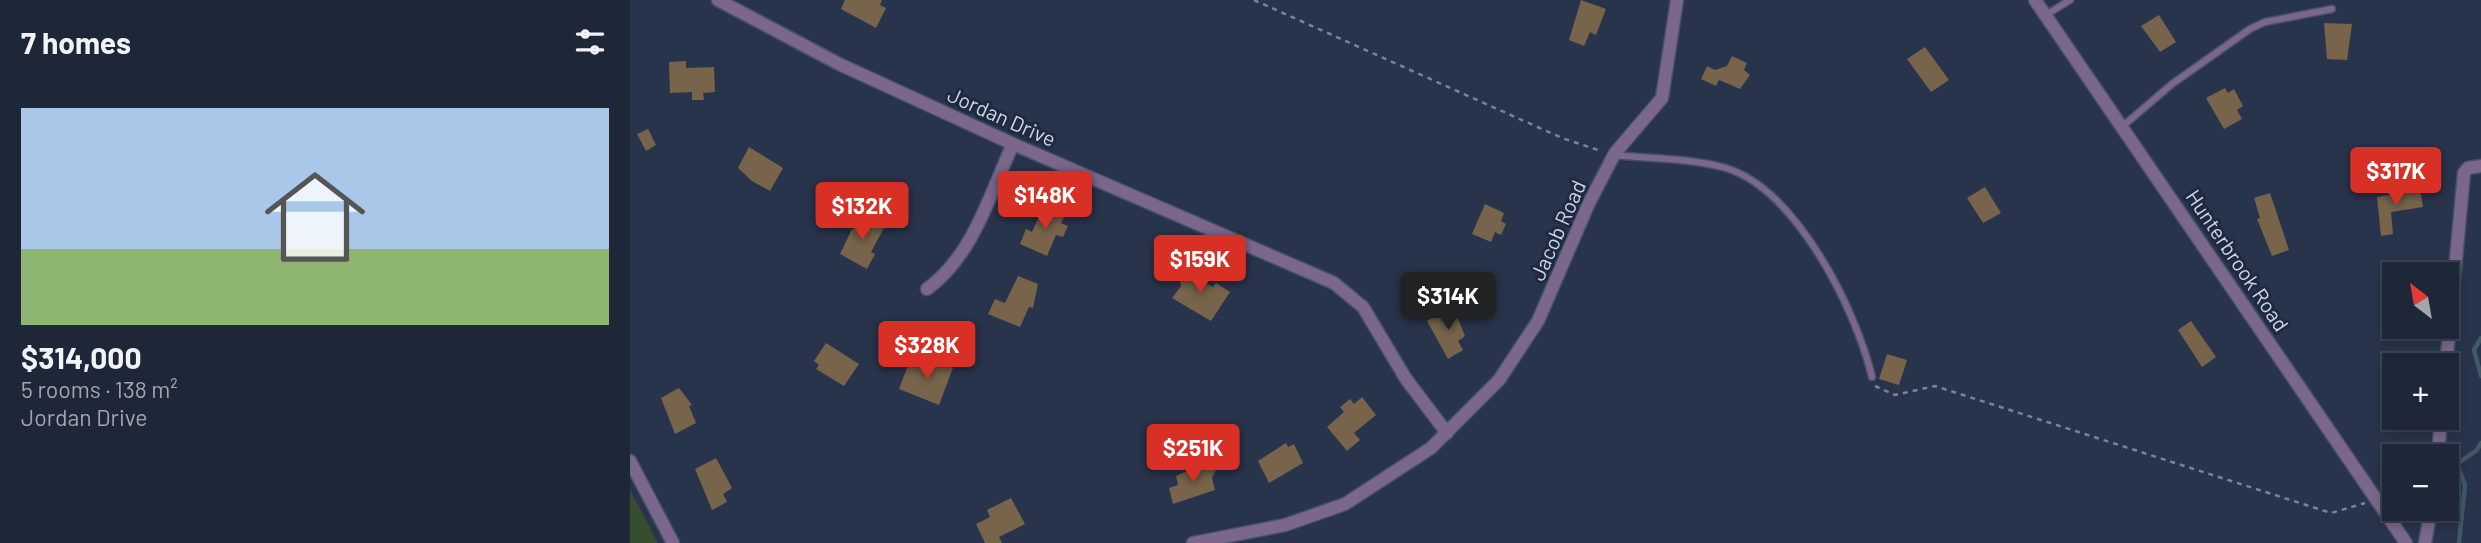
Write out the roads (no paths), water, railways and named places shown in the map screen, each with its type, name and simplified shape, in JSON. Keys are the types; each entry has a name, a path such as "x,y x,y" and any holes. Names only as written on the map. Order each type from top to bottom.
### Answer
{"street":[{"name":"Jordan Drive","path":"718,0 839,64 1013,144 1334,283 1370,315 1406,379 1447,433"},
{"name":"Jacob Road","path":"1193,543 1285,525 1345,504 1431,449 1499,380 1538,321 1588,203 1614,155 1662,98 1677,0"},
{"name":"Hunterbrook Road","path":"2035,0 2406,543"},
{"path":"927,289 946,275 961,257 1013,144"},
{"path":"2447,353 2464,173 2468,168 2481,166"},
{"path":"630,461 673,543"},
{"path":"2378,499 2382,500"},
{"path":"2425,543 2429,521"}],"lane":[{"path":"2046,15 2070,0"},
{"path":"2123,126 2172,85 2250,29 2264,22 2332,9"},
{"path":"1614,155 1727,169 1748,178 1772,197 1798,222 1820,255 1865,346 1872,377"}],"waterway":[{"path":"2481,338 2474,350 2481,376"},
{"path":"2459,543 2465,485 2457,464 2477,450 2481,443"}]}
